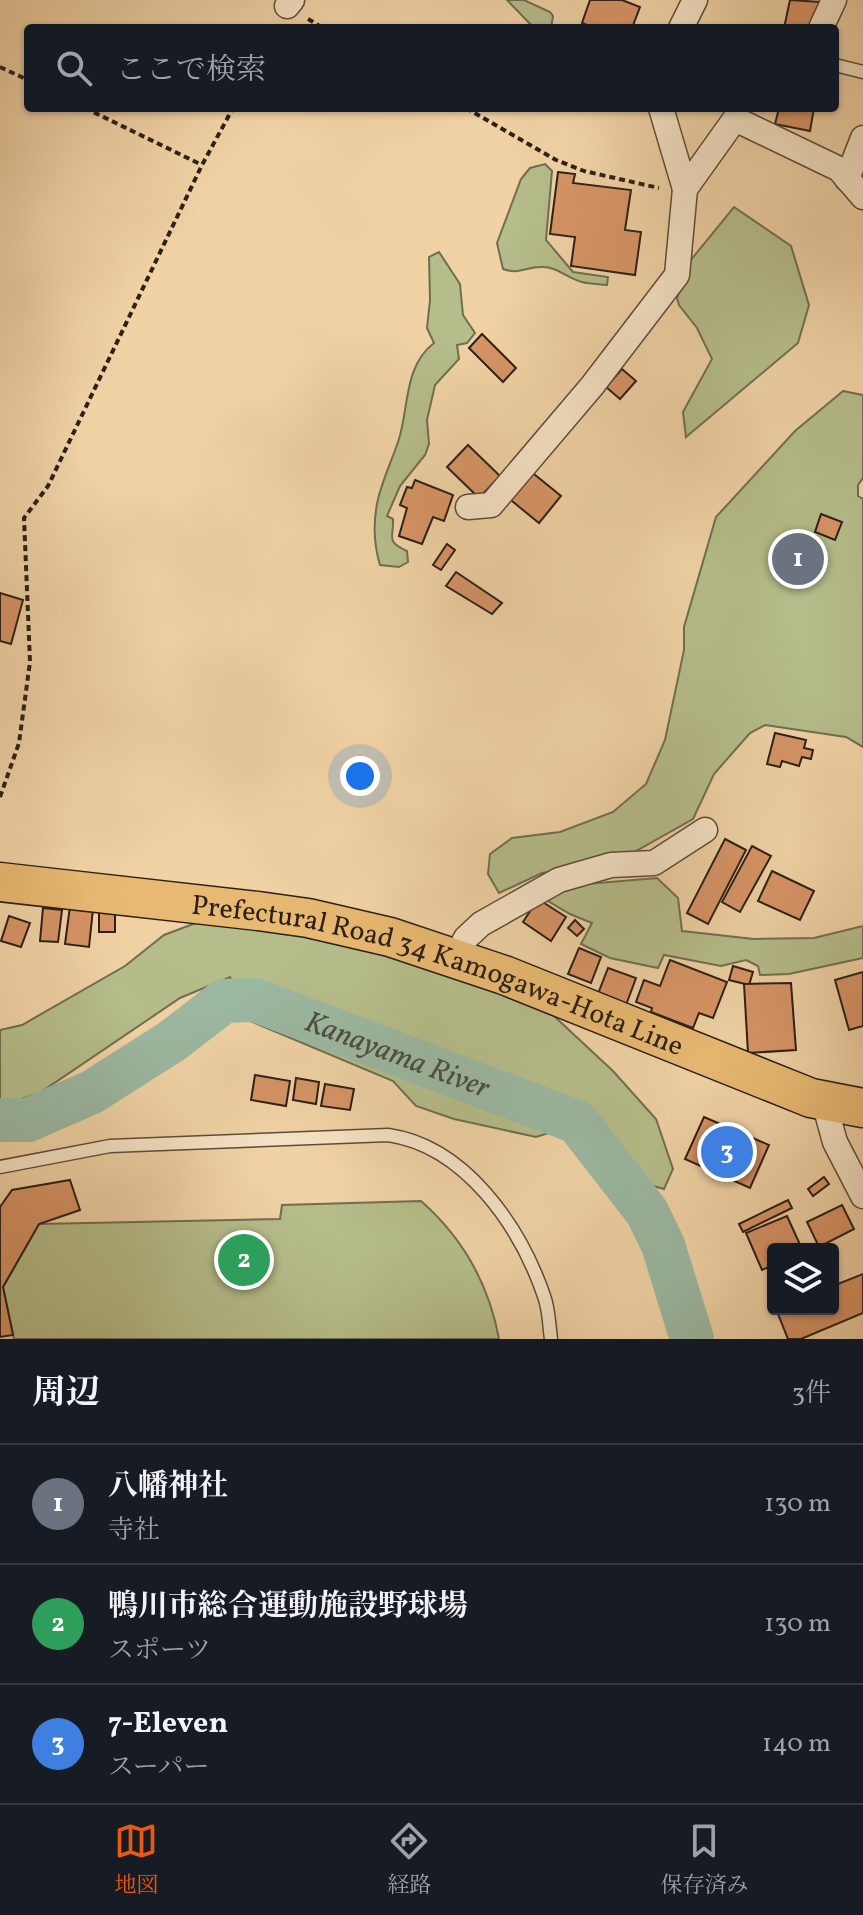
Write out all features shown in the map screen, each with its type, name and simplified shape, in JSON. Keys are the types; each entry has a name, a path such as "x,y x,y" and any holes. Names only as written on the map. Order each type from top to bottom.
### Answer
{"main road":[{"name":"Prefectural Road 34 Kamogawa-Hota Line","path":"0,882 189,901 308,918 390,937 455,958 824,1102 863,1108"}],"street":[{"path":"683,24 695,0"},
{"path":"823,24 834,0"},
{"path":"468,507 491,505 644,321 677,275 685,189 662,112"},
{"path":"685,189 735,119 839,169 855,188"},
{"path":"855,188 863,138"},
{"path":"455,958 466,938 481,924 559,880 611,865 654,863 705,830"},
{"path":"824,1102 835,1142 863,1196"}],"lane":[{"path":"839,66 863,72"},
{"path":"0,1167 110,1146 388,1135 411,1138 447,1156 494,1204 524,1249 545,1299 551,1339"}],"path":[{"path":"0,67 24,78"},
{"path":"93,112 202,165"},
{"path":"0,797 19,743 30,662 24,518 48,486 202,165 231,112"},
{"path":"473,112 556,160 584,171 667,189 685,189"}],"green space":[{"path":"507,0 524,0 553,16 552,24 530,24"},
{"path":"545,164 552,171 546,240 573,272 608,277 607,285 582,282 547,267 514,271 503,269 497,243 521,179 530,168"},
{"path":"734,207 791,246 809,305 798,343 686,437 683,412 712,359 697,328 677,298 690,261"},
{"path":"439,252 460,284 463,315 475,333 467,343 457,345 459,359 435,385 427,420 429,444 425,455 400,486 387,516 393,519 393,541 407,551 408,562 399,567 380,565 375,535 377,504 399,439 412,375 424,352 434,343 427,328 429,257"},
{"path":"843,391 863,395 863,478 858,485 858,496 863,499 863,747 846,737 765,725 750,733 714,774 693,819 620,860 542,873 499,893 488,874 490,854 512,838 560,832 613,812 646,784 665,740 684,650 684,627 716,517 795,431"},
{"path":"657,878 678,898 682,931 754,939 814,938 863,926 863,958 789,974 760,975 758,966 746,960 721,966 664,955 658,968 610,958 581,944 592,923 548,901 563,886"},
{"path":"201,921 272,926 421,964 554,1016 613,1071 656,1119 673,1169 664,1189 642,1183 607,1142 558,1130 536,1137 454,1119 416,1106 393,1081 243,1018 230,977 180,998 41,1092 0,1104 0,1030 22,1025 125,966 164,935"},
{"path":"421,1201 450,1231 472,1264 488,1300 499,1339 14,1339 3,1287 39,1224 280,1219 282,1205"}],"building":[{"path":"590,0 622,0 640,7 634,24 582,23"},
{"path":"790,0 820,2 815,24 785,24"},
{"path":"778,112 813,112 810,131 775,124"},
{"path":"558,172 575,174 573,183 631,190 625,230 641,232 635,275 571,266 575,237 550,234"},
{"path":"482,334 516,368 503,382 469,348"},
{"path":"622,369 636,381 620,399 606,387"},
{"path":"468,445 500,476 479,498 447,467"},
{"path":"529,470 561,496 539,523 507,497"},
{"path":"415,480 453,495 444,521 433,517 422,544 399,536 407,508 400,505 407,487 412,488"},
{"path":"821,514 842,522 835,540 815,532"},
{"path":"447,544 455,550 441,570 433,565"},
{"path":"456,572 502,603 492,614 446,586"},
{"path":"0,593 23,600 11,644 0,641"},
{"path":"775,733 806,740 804,748 813,750 811,759 802,757 799,766 782,761 780,767 767,764"},
{"path":"725,839 746,850 708,924 687,913"},
{"path":"752,846 771,856 740,912 722,902"},
{"path":"772,871 814,891 800,920 758,901"},
{"path":"538,899 566,917 551,941 523,922"},
{"path":"70,906 93,909 89,947 65,944"},
{"path":"43,908 62,910 58,942 40,941"},
{"path":"99,912 115,912 115,932 99,932"},
{"path":"9,916 30,923 21,947 1,941"},
{"path":"575,920 584,929 577,936 568,928"},
{"path":"579,948 601,957 591,983 568,974"},
{"path":"670,960 727,982 713,1018 699,1013 693,1028 651,1012 652,1008 636,1002 644,980 660,986"},
{"path":"733,966 753,972 749,985 729,980"},
{"path":"608,968 636,978 626,1005 598,994"},
{"path":"863,972 863,1026 849,1030 835,980"},
{"path":"791,983 796,1050 748,1053 744,984"},
{"path":"255,1075 290,1081 286,1106 251,1100"},
{"path":"296,1078 319,1082 316,1104 293,1100"},
{"path":"325,1084 354,1089 350,1110 321,1106"},
{"path":"704,1117 769,1145 750,1188 685,1159"},
{"path":"824,1177 829,1184 813,1196 808,1189"},
{"path":"70,1180 80,1210 39,1224 3,1287 13,1335 0,1337 0,1207 12,1190"},
{"path":"788,1200 792,1208 743,1232 739,1224"},
{"path":"842,1205 854,1229 827,1243 817,1243 807,1222"},
{"path":"787,1216 799,1243 767,1243 767,1268 762,1270 746,1233"},
{"path":"863,1274 863,1313 801,1339 788,1339 778,1315 839,1315 839,1284"}],"waterway":[{"name":"Kanayama River","path":"0,1120 28,1120 92,1092 172,1041 224,1001 255,1000 577,1122 647,1212 663,1245 692,1339"}],"place":[{"name":"八幡神社","path":"798,559"},
{"name":"7-Eleven","path":"727,1152"},
{"name":"鴨川市総合運動施設野球場","path":"244,1260"}]}
